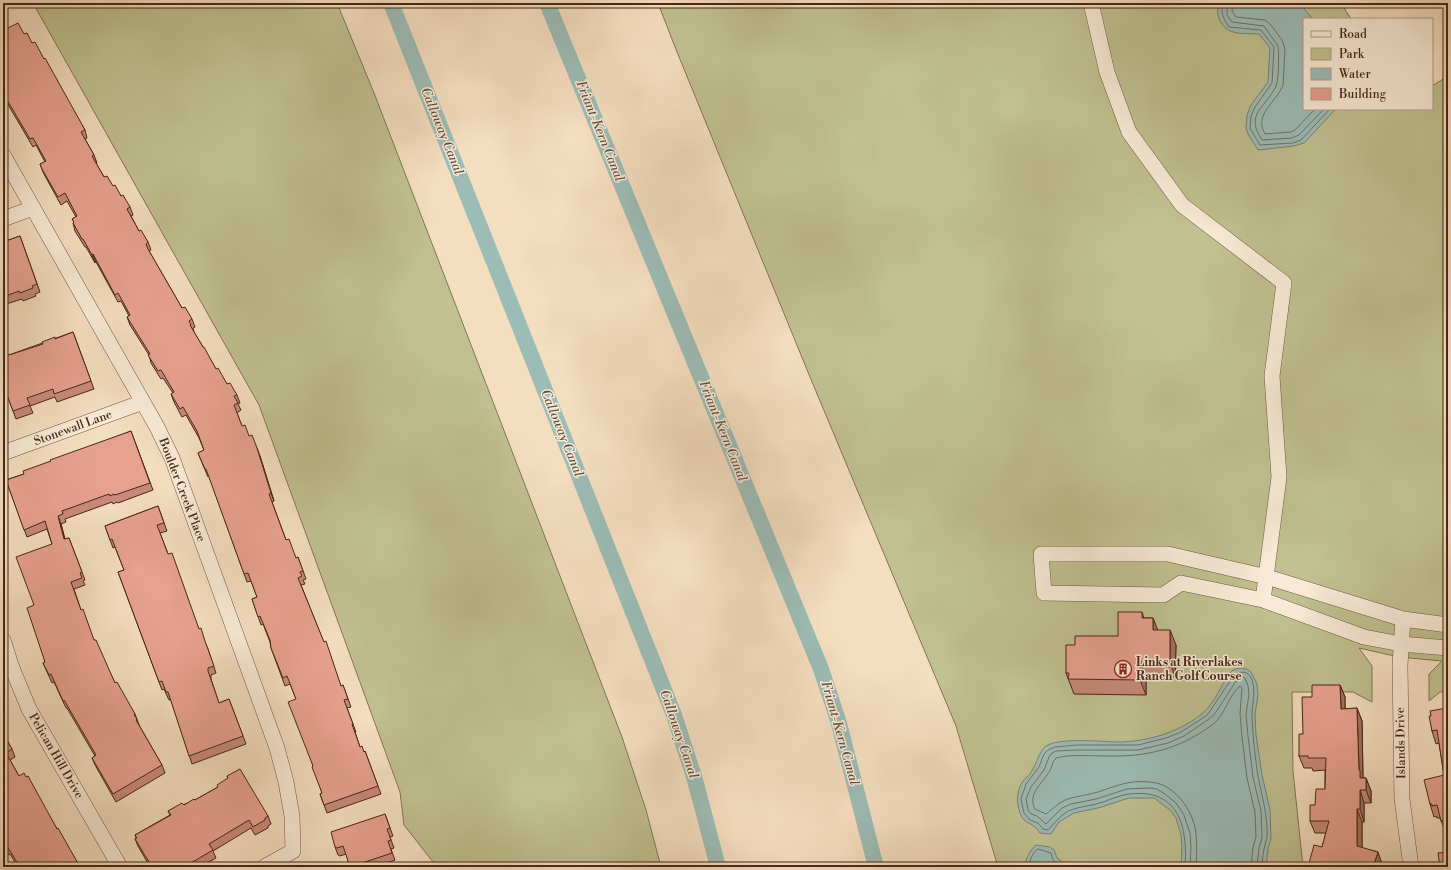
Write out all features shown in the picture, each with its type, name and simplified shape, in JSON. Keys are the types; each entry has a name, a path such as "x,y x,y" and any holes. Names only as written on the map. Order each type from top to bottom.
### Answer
{"street":[{"path":"1091,3 1107,72 1129,132 1182,205 1284,283 1272,376 1279,477 1263,600"},
{"name":"Boulder Creek Place","path":"3,155 143,402 172,458 277,748 286,782 291,809 293,851 264,867"},
{"path":"3,219 33,208"},
{"name":"Stonewall Lane","path":"3,453 143,402"},
{"path":"1448,625 1403,619 1267,577 1168,554 1041,554 1044,593 1163,595 1181,583 1263,600 1364,637 1401,644 1448,648"},
{"path":"1181,583 1183,558"},
{"name":"Islands Drive","path":"1403,619 1400,665 1402,799 1411,867"},
{"name":"Pelican Hill Drive","path":"3,640 12,668 29,709 120,867"}],"green space":[{"path":"33,3 337,3 374,93 622,737 646,810 661,867 437,867 404,825 400,792 259,405"},
{"path":"658,3 1341,3 1350,18 1303,18 1303,110 1433,110 1433,85 1448,76 1448,692 1440,692 1429,701 1429,674 1442,661 1399,657 1359,648 1372,666 1372,702 1353,692 1292,692 1293,771 1303,867 998,867 956,726 810,377"}],"water":[{"path":"1219,3 1301,3 1312,18 1303,18 1303,110 1334,110 1304,143 1294,146 1258,150 1246,128 1247,115 1251,105 1268,82 1270,48 1259,34 1239,33 1225,28 1220,21 1218,11"},
{"path":"1239,668 1247,669 1251,672 1257,684 1258,695 1255,714 1256,735 1262,775 1270,810 1271,839 1266,867 1181,867 1181,835 1176,818 1170,810 1154,798 1129,798 1098,808 1074,813 1059,822 1051,834 1040,833 1038,829 1024,820 1018,805 1019,788 1032,771 1041,751 1046,746 1053,743 1071,741 1122,742 1143,740 1171,732 1192,721 1205,711 1215,698 1228,675 1233,670"},
{"path":"1036,845 1050,847 1054,850 1063,867 1025,867 1028,855"}],"building":[{"path":"3,19 8,28 18,23 24,34 27,33 32,43 35,42 44,59 45,58 85,130 81,132 94,155 92,156 104,177 107,176 113,186 115,185 121,196 123,195 130,207 127,209 139,231 141,230 148,242 146,244 148,249 182,308 185,307 192,319 189,321 190,325 216,369 218,368 227,384 230,383 237,395 234,396 238,403 234,405 242,426 245,425 249,436 252,435 257,448 271,493 269,494 286,540 289,539 296,558 298,557 303,571 300,572 302,576 298,578 324,642 326,641 341,686 343,685 348,699 344,700 352,724 360,747 362,746 364,752 365,751 378,786 324,805 320,794 322,793 312,767 313,766 288,702 296,699 287,676 283,678 271,648 270,640 260,616 258,617 252,599 257,597 248,573 244,574 206,469 198,453 204,450 197,431 183,407 180,409 171,394 174,392 161,370 158,371 148,355 150,354 127,317 130,315 118,293 115,295 93,254 92,255 73,223 74,222 72,219 77,216 65,193 58,197 40,164 46,161 33,138 30,139 3,93"},
{"path":"20,236 37,284 32,286 33,288 20,293 19,291 3,297 3,242"},
{"path":"73,332 91,381 54,394 53,389 27,398 30,405 13,411 3,384 3,355 9,355 43,344 42,342"},
{"path":"131,431 150,483 115,495 110,496 109,494 62,511 63,514 58,516 64,539 69,538 82,572 80,573 82,578 71,582 81,610 83,609 94,640 96,640 115,683 117,682 135,714 136,720 162,765 113,794 92,758 96,755 64,700 63,701 51,674 49,675 43,663 45,662 27,608 34,605 16,557 52,544 45,521 24,530 6,480 24,474 23,471 51,461 50,460"},
{"path":"158,506 164,523 157,525 168,554 172,553 199,629 201,628 214,666 208,668 208,671 219,703 229,699 243,736 189,756 168,692 166,692 162,681 159,682 118,572 124,570 112,539 110,540 105,526"},
{"name":"Links at Riverlakes Ranch Golf Course","path":"1118,612 1142,612 1142,618 1153,618 1153,630 1170,630 1170,662 1140,662 1140,680 1068,679 1069,673 1066,673 1066,645 1075,645 1075,636 1118,636"},
{"path":"1312,685 1340,685 1341,709 1357,708 1359,770 1360,778 1366,778 1366,790 1360,790 1360,809 1357,809 1357,846 1378,852 1373,867 1308,867 1314,845 1322,847 1329,821 1310,821 1310,805 1315,805 1316,789 1325,789 1326,758 1308,758 1308,756 1299,756 1299,734 1303,734 1302,697 1312,697"},
{"path":"1448,699 1448,836 1445,820 1441,821 1437,805 1432,806 1432,804 1430,804 1424,780 1444,775 1437,730 1432,731 1429,716 1431,716 1430,711 1447,708 1446,700"},
{"path":"3,733 12,749 6,753 19,776 24,773 26,777 28,776 80,867 20,867 7,846 5,847 3,845"},
{"path":"240,769 268,816 265,820 253,827 249,820 209,844 213,850 184,867 152,867 135,839 137,838 135,835 171,815 168,811 182,803 184,805 194,799 195,800 218,787 217,785 228,778 227,776"},
{"path":"385,814 390,828 387,829 391,840 388,841 392,853 350,867 343,846 337,848 335,847 331,832"},
{"path":"1448,852 1448,867 1440,867 1438,853"}],"waterway":[{"name":"Calloway Canal","path":"391,3 674,715 695,780 718,867"},
{"name":"Friant-Kern Canal","path":"547,3 821,669 838,720 876,867"}],"place":[{"name":"Links at Riverlakes Ranch Golf Course","path":"1123,669"}]}
